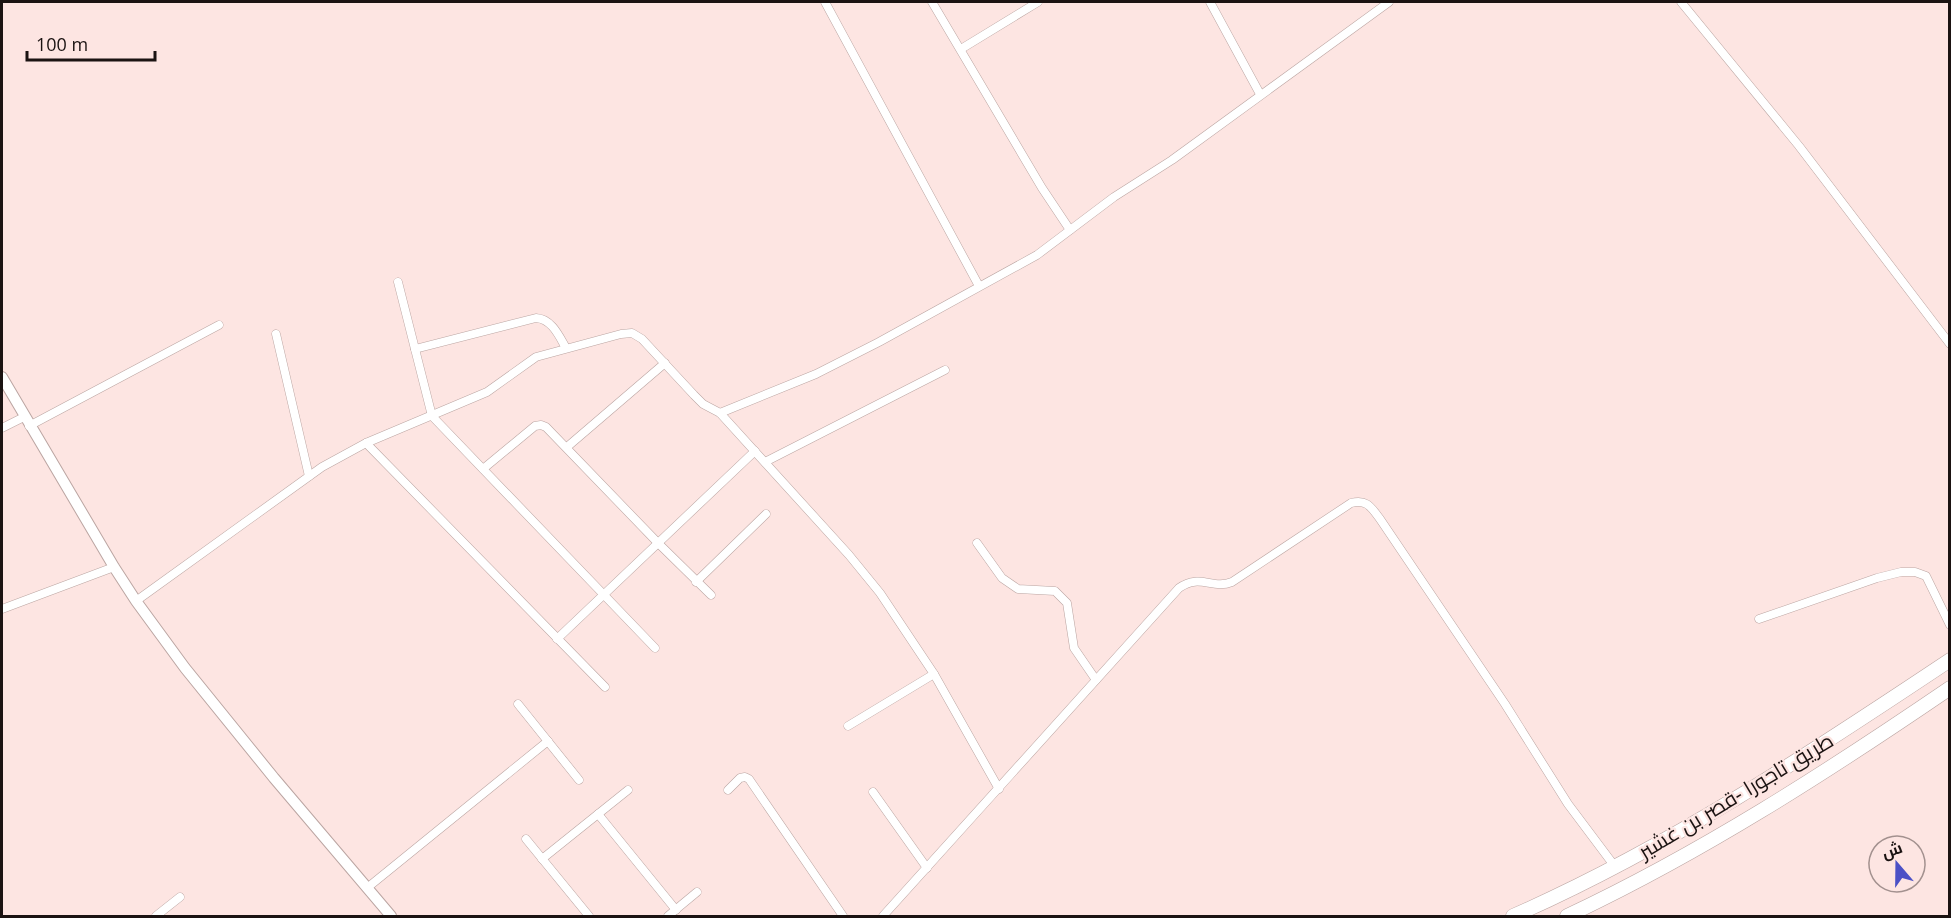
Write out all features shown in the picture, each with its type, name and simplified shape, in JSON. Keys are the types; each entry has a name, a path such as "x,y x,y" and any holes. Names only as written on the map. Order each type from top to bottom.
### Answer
{"highway":[{"name":"طريق تاجورا -قصر بن غشير","path":"1513,916 1616,868 1777,774 1950,660"},
{"path":"1567,916 1640,881 1743,822 1950,688"}],"main road":[{"path":"2,377 26,422 136,601 192,677 274,778 392,916"}],"street":[{"path":"825,2 979,286"},
{"path":"932,2 1042,188 1070,230"},
{"path":"961,49 1038,2"},
{"path":"1210,2 1260,94"},
{"path":"720,413 816,374 1037,255 1114,197 1172,160 1389,2"},
{"path":"1681,2 1792,138 1950,344"},
{"path":"399,282 432,416 655,648"},
{"path":"415,349 536,318 543,318 548,322 566,348"},
{"path":"2,428 26,422 219,325"},
{"path":"136,601 309,476 366,443 487,393 536,357 632,333 642,339 694,395 720,413 849,555 880,593 934,674 999,789"},
{"path":"276,334 309,476"},
{"path":"567,447 665,363"},
{"path":"765,462 945,370"},
{"path":"483,469 535,426 546,427 711,595"},
{"path":"366,443 605,687"},
{"path":"557,639 755,452"},
{"path":"883,916 1179,588 1188,582 1198,580 1222,585 1232,582 1351,503 1359,501 1368,503 1505,704 1568,804 1616,868"},
{"path":"696,582 766,514"},
{"path":"977,543 1002,578 1018,589 1056,591 1067,603 1074,648 1096,680"},
{"path":"2,609 114,567"},
{"path":"1759,619 1877,578 1901,572 1915,572 1926,576 1950,626"},
{"path":"848,726 934,674"},
{"path":"518,704 579,780"},
{"path":"367,888 548,741"},
{"path":"728,790 740,778 749,779 843,916"},
{"path":"542,859 628,790"},
{"path":"873,792 927,868"},
{"path":"598,814 675,910"},
{"path":"526,839 589,916"},
{"path":"668,916 697,892"},
{"path":"156,916 180,897"}]}
